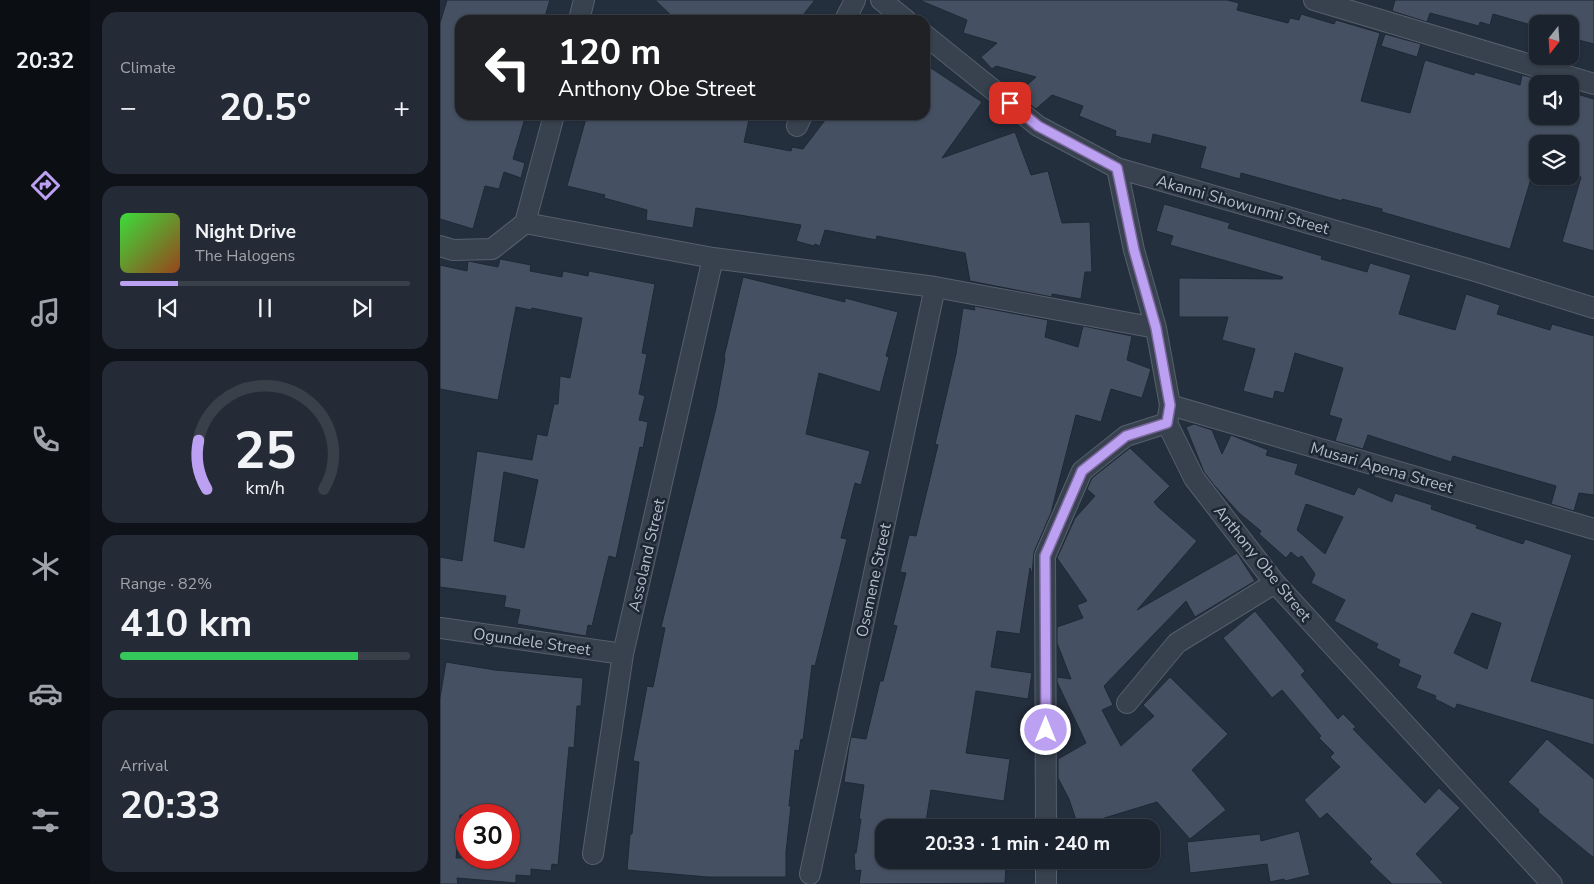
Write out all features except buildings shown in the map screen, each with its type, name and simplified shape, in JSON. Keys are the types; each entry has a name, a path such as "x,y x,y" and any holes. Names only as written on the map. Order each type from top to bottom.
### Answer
{"street":[{"path":"580,15 584,0"},
{"path":"848,15 855,0"},
{"path":"881,0 900,15"},
{"path":"1314,0 1594,84"},
{"name":"Akanni Showunmi Street","path":"930,39 1038,126 1117,168 1475,271 1594,308"},
{"path":"440,246 453,250 492,249 525,223 553,120"},
{"name":"Anthony Obe Street","path":"1117,168 1134,250 1156,328 1168,414 1194,478 1276,583 1552,884"},
{"path":"525,223 714,258 935,287 1156,328"},
{"name":"Assoland Street","path":"593,854 623,654 714,258"},
{"name":"Osemene Street","path":"810,874 935,287"},
{"path":"1046,819 1045,556 1082,471 1126,436 1168,414"},
{"name":"Musari Apena Street","path":"1168,414 1594,529"},
{"path":"1128,702 1177,643 1276,583"},
{"name":"Ogundele Street","path":"440,628 623,654"},
{"path":"1046,869 1046,883"}],"route":[{"path":"1010,103 1038,126 1117,168 1134,250 1156,328 1170,405 1167,423 1126,436 1082,471 1045,556 1046,730"}]}
